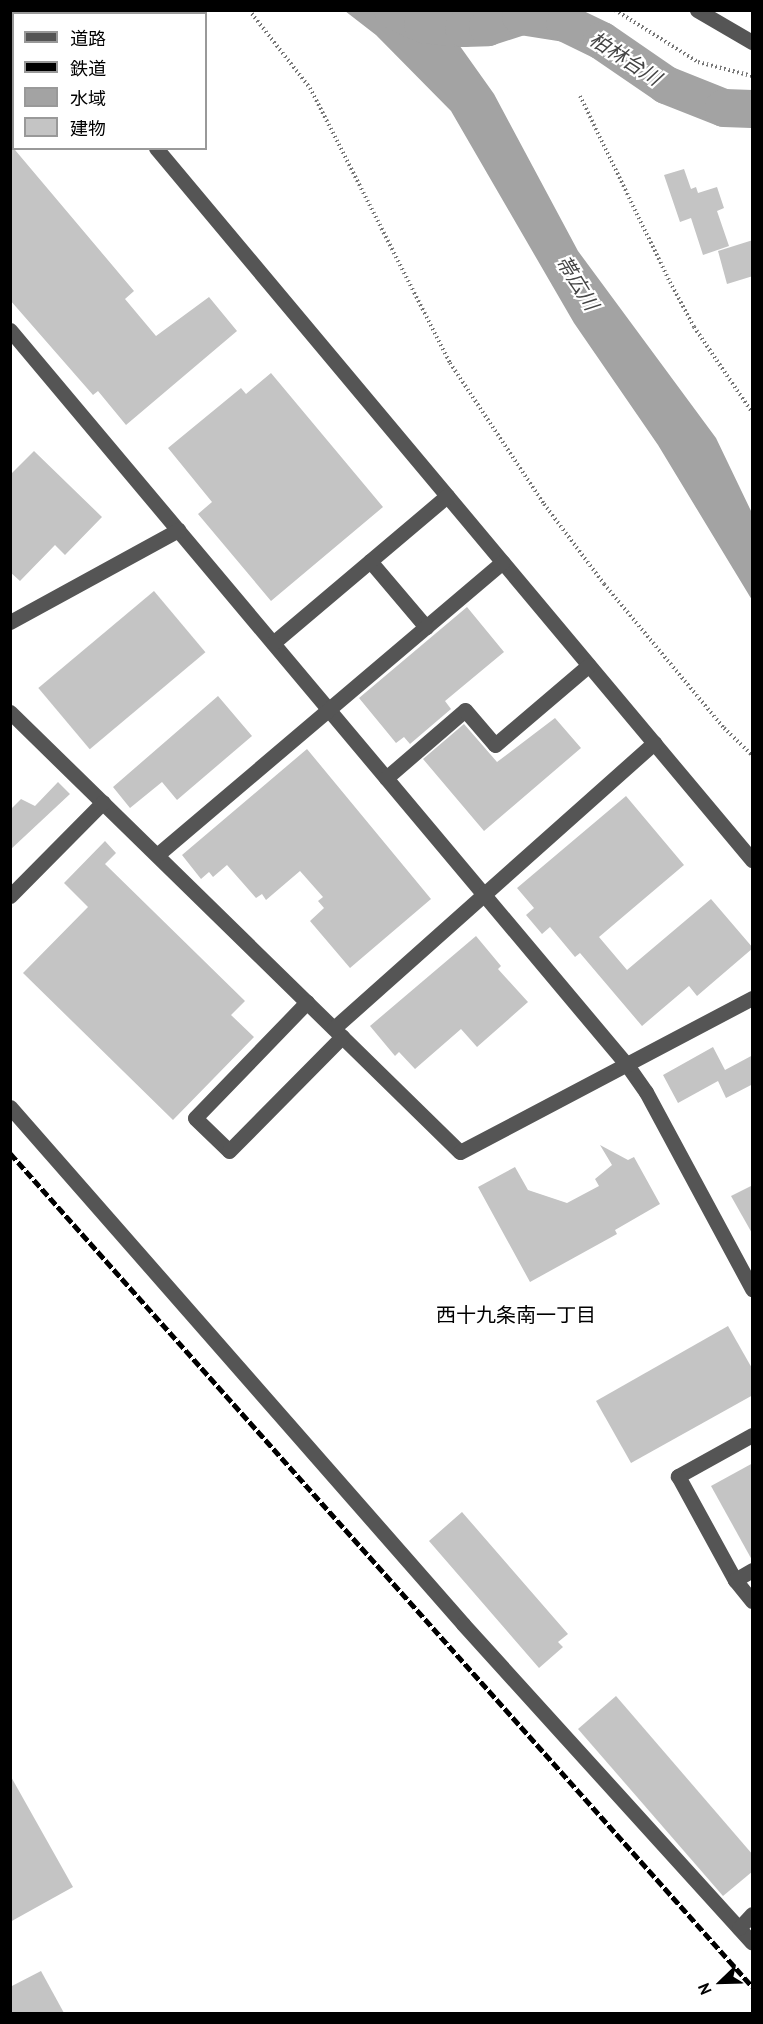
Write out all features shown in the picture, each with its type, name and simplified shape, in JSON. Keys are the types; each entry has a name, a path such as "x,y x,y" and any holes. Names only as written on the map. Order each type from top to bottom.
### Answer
{"street":[{"path":"697,10 753,42"},
{"path":"158,150 753,860"},
{"path":"10,330 627,1065 646,1092 753,1289"},
{"path":"273,643 447,496"},
{"path":"10,621 178,530"},
{"path":"370,561 426,627"},
{"path":"157,855 330,712 503,562"},
{"path":"386,778 465,710 495,745 589,665"},
{"path":"10,712 460,1152 753,998"},
{"path":"306,1002 195,1118 229,1151 338,1033 484,896 654,743"},
{"path":"10,896 103,802"},
{"path":"10,1107 464,1624 753,1943"},
{"path":"753,1435 678,1476 735,1580 753,1600"},
{"path":"735,1580 753,1570"},
{"path":"739,1928 753,1914"}],"path":[{"path":"249,10 310,88 450,363 504,445 604,584 724,728 753,755"},
{"path":"615,10 698,62 753,76"},
{"path":"580,96 694,327 753,412"}],"water":[{"name":"帯広川","path":"345,11 435,11 494,94 578,251 716,438 752,513 752,600 658,445 574,323 451,111 376,35"}],"building":[{"path":"10,144 12,150 15,150 134,291 125,299 156,336 209,297 237,331 126,425 98,391 93,395 10,300"},
{"path":"684,169 691,189 696,187 698,193 717,187 724,208 717,211 729,246 703,255 691,218 680,222 664,175"},
{"path":"753,240 753,276 727,284 718,251"},
{"path":"271,373 383,507 271,601 198,514 212,502 168,448 241,388 246,394"},
{"path":"34,451 102,517 65,555 55,545 20,581 10,572 10,475"},
{"path":"154,591 205,652 90,749 38,688"},
{"path":"467,607 504,652 445,701 451,709 410,744 404,737 396,743 359,698"},
{"path":"218,696 252,736 177,800 162,782 130,808 113,787"},
{"path":"555,718 581,748 484,831 423,759 464,724 497,762"},
{"path":"307,749 431,899 350,968 310,921 324,908 318,901 323,897 300,871 266,900 262,894 256,898 227,865 213,877 209,872 201,879 182,855"},
{"path":"58,782 70,794 10,850 10,810 21,799 35,806"},
{"path":"626,796 684,865 599,937 627,970 711,899 753,948 697,996 689,986 642,1026 580,953 575,957 550,927 542,934 526,915 534,908 517,888"},
{"path":"105,841 116,853 105,864 245,1001 231,1015 254,1037 173,1120 23,973 88,907 64,883"},
{"path":"476,936 501,966 498,969 528,1002 477,1047 461,1029 415,1069 399,1052 395,1056 370,1026"},
{"path":"713,1047 725,1070 753,1055 753,1084 726,1098 718,1081 678,1103 663,1075"},
{"path":"600,1145 628,1160 634,1157 660,1204 615,1230 617,1234 530,1282 478,1187 515,1167 528,1190 567,1203 599,1186 595,1179 612,1165"},
{"path":"753,1185 753,1235 731,1196"},
{"path":"728,1326 753,1370 753,1395 631,1463 596,1401"},
{"path":"753,1463 753,1560 752,1560 711,1486"},
{"path":"462,1512 568,1634 558,1642 563,1647 539,1668 429,1541"},
{"path":"616,1696 753,1855 753,1871 723,1896 578,1729"},
{"path":"10,1775 73,1887 10,1922"},
{"path":"41,1971 64,2013 10,2013 10,1987"}],"waterway":[{"name":"柏林台川","path":"393,10 423,24 464,28 488,27 521,16 565,23 602,41 666,85 724,108 752,109"}],"railway":[{"path":"10,1153 752,1986"}],"district":[{"name":"西十九条南一丁目","path":"516,1315"}]}
